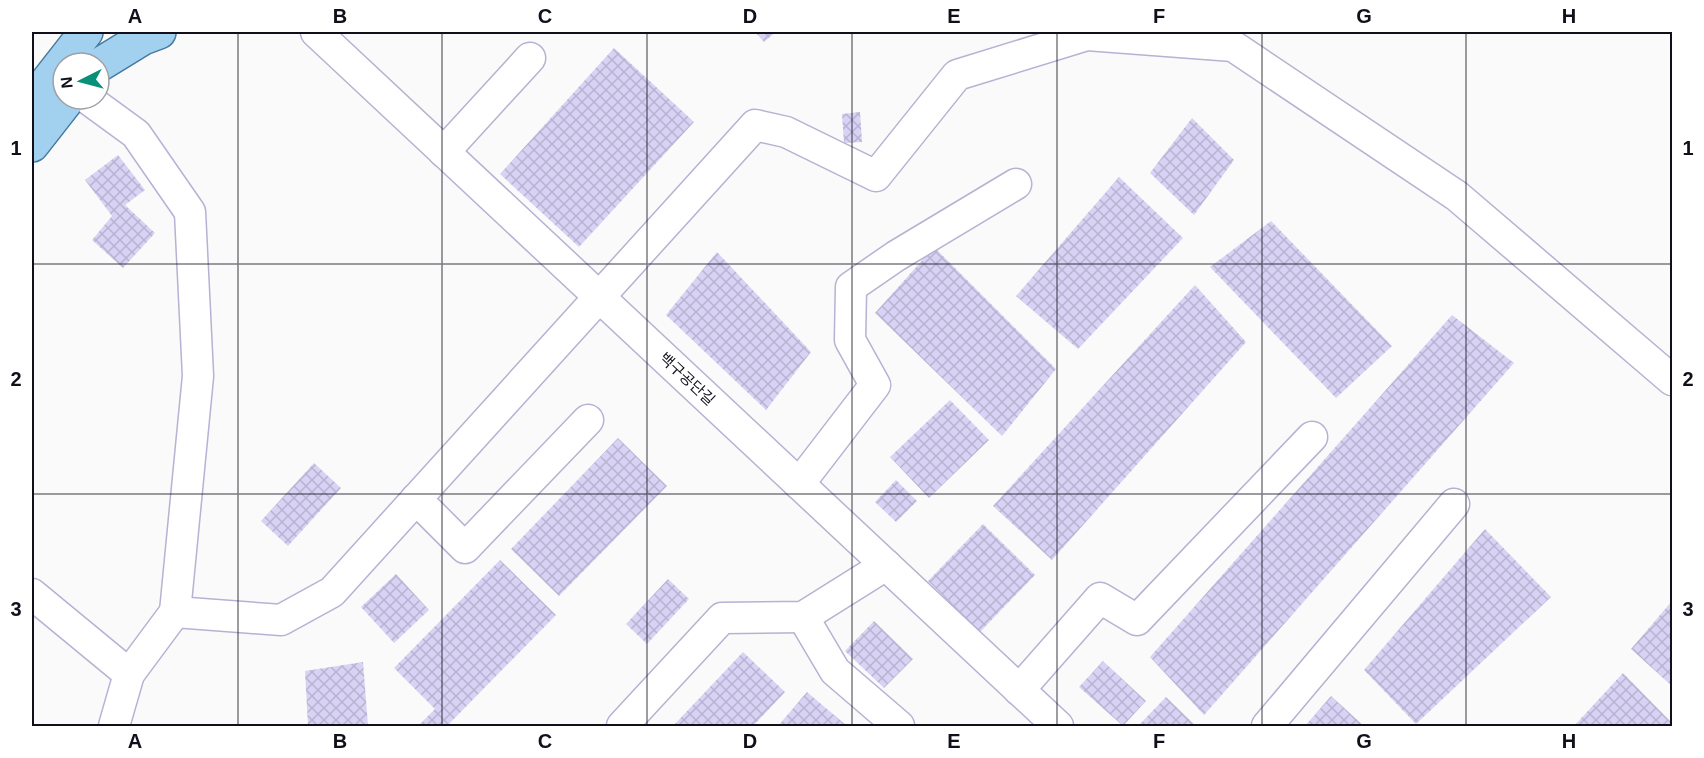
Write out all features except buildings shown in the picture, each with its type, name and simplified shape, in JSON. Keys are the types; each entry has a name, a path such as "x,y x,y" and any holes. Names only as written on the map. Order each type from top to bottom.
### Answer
{"main road":[{"path":"32,100 86,32"},
{"path":"107,51 120,32"},
{"path":"111,56 143,38 159,32"},
{"path":"32,145 59,111"}],"street":[{"name":"백구공단길","path":"316,32 1058,726"},
{"path":"175,612 281,620 332,592 755,125 786,132 876,176 957,75 1087,35 1233,46 1457,196 1672,380"},
{"path":"444,152 530,58"},
{"path":"104,111 136,134 190,212 198,376 175,612 129,674 114,726"},
{"path":"799,484 875,385 850,340 851,287 896,256 1016,184"},
{"path":"416,499 465,548 588,420"},
{"path":"1019,690 1100,598 1137,620 1312,437"},
{"path":"1267,726 1454,504"},
{"path":"622,726 722,618 803,617 886,565"},
{"path":"32,594 129,674"},
{"path":"803,617 835,671 899,726"}]}
